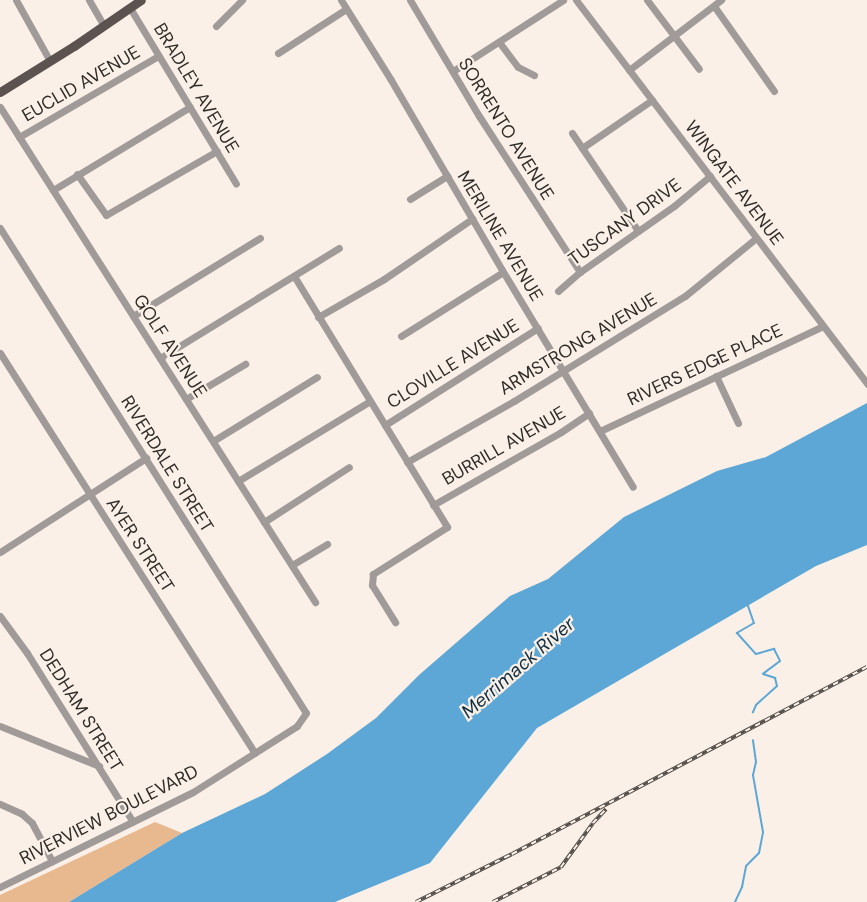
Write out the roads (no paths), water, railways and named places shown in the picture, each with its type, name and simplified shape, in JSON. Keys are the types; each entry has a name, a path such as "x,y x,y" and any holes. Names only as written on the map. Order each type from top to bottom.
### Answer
{"main road":[{"path":"0,92 104,26 140,0"}],"street":[{"path":"16,0 50,61"},
{"path":"89,0 104,26"},
{"path":"216,26 242,0"},
{"name":"MERILINE AVENUE","path":"340,0 391,80 503,272 633,487"},
{"name":"SORRENTO AVENUE","path":"410,0 453,72 580,272"},
{"path":"453,72 563,0"},
{"name":"WINGATE AVENUE","path":"576,0 867,384"},
{"path":"647,0 699,69"},
{"path":"629,70 721,0"},
{"path":"714,6 774,91"},
{"name":"BRADLEY AVENUE","path":"130,8 236,184"},
{"path":"278,53 346,9"},
{"path":"499,42 518,67 534,75"},
{"name":"EUCLID AVENUE","path":"19,137 158,56"},
{"path":"582,148 652,100"},
{"name":"GOLF AVENUE","path":"0,107 315,602"},
{"path":"53,190 190,107"},
{"path":"572,133 638,231"},
{"path":"77,174 106,215 216,151"},
{"path":"410,199 447,176"},
{"name":"TUSCANY DRIVE","path":"558,291 580,272 710,176"},
{"path":"318,316 392,273 472,219"},
{"name":"RIVERDALE STREET","path":"0,228 302,704 305,717"},
{"path":"133,316 260,238"},
{"name":"ARMSTRONG AVENUE","path":"407,462 685,296 756,238"},
{"path":"160,358 339,248"},
{"path":"400,336 503,272"},
{"path":"294,276 447,527 376,571 372,578 372,585 395,622"},
{"name":"RIVERS EDGE PLACE","path":"600,431 823,326"},
{"name":"CLOVILLE AVENUE","path":"385,425 538,328"},
{"name":"AYER STREET","path":"0,353 255,753"},
{"path":"186,399 245,364"},
{"path":"716,376 738,423"},
{"path":"213,441 317,377"},
{"path":"238,481 370,401"},
{"name":"BURRILL AVENUE","path":"433,505 561,432 589,413"},
{"path":"0,552 146,458"},
{"path":"264,522 349,467"},
{"path":"292,565 328,544"},
{"name":"DEDHAM STREET","path":"0,616 27,653 133,822"},
{"name":"RIVERVIEW BOULEVARD","path":"0,888 177,801 255,753 296,726 305,717"},
{"path":"0,726 98,766"},
{"path":"0,804 22,814 32,824 52,861"}],"water":[{"name":"Merrimack River","path":"867,403 867,545 816,566 537,728 430,863 335,902 69,902 182,833 265,794 327,754 376,718 419,675 510,596 548,579 624,517 717,471 766,457"}],"waterway":[{"path":"747,603 754,623 737,633 756,654 774,649 780,661 763,674 775,678 777,686 756,705 753,712"},
{"path":"735,902 742,887 746,866 759,853 763,832 753,775 756,762 753,740"}],"railway":[{"path":"416,902 512,854 867,667"},
{"path":"493,902 561,867 593,823 606,809"}]}
